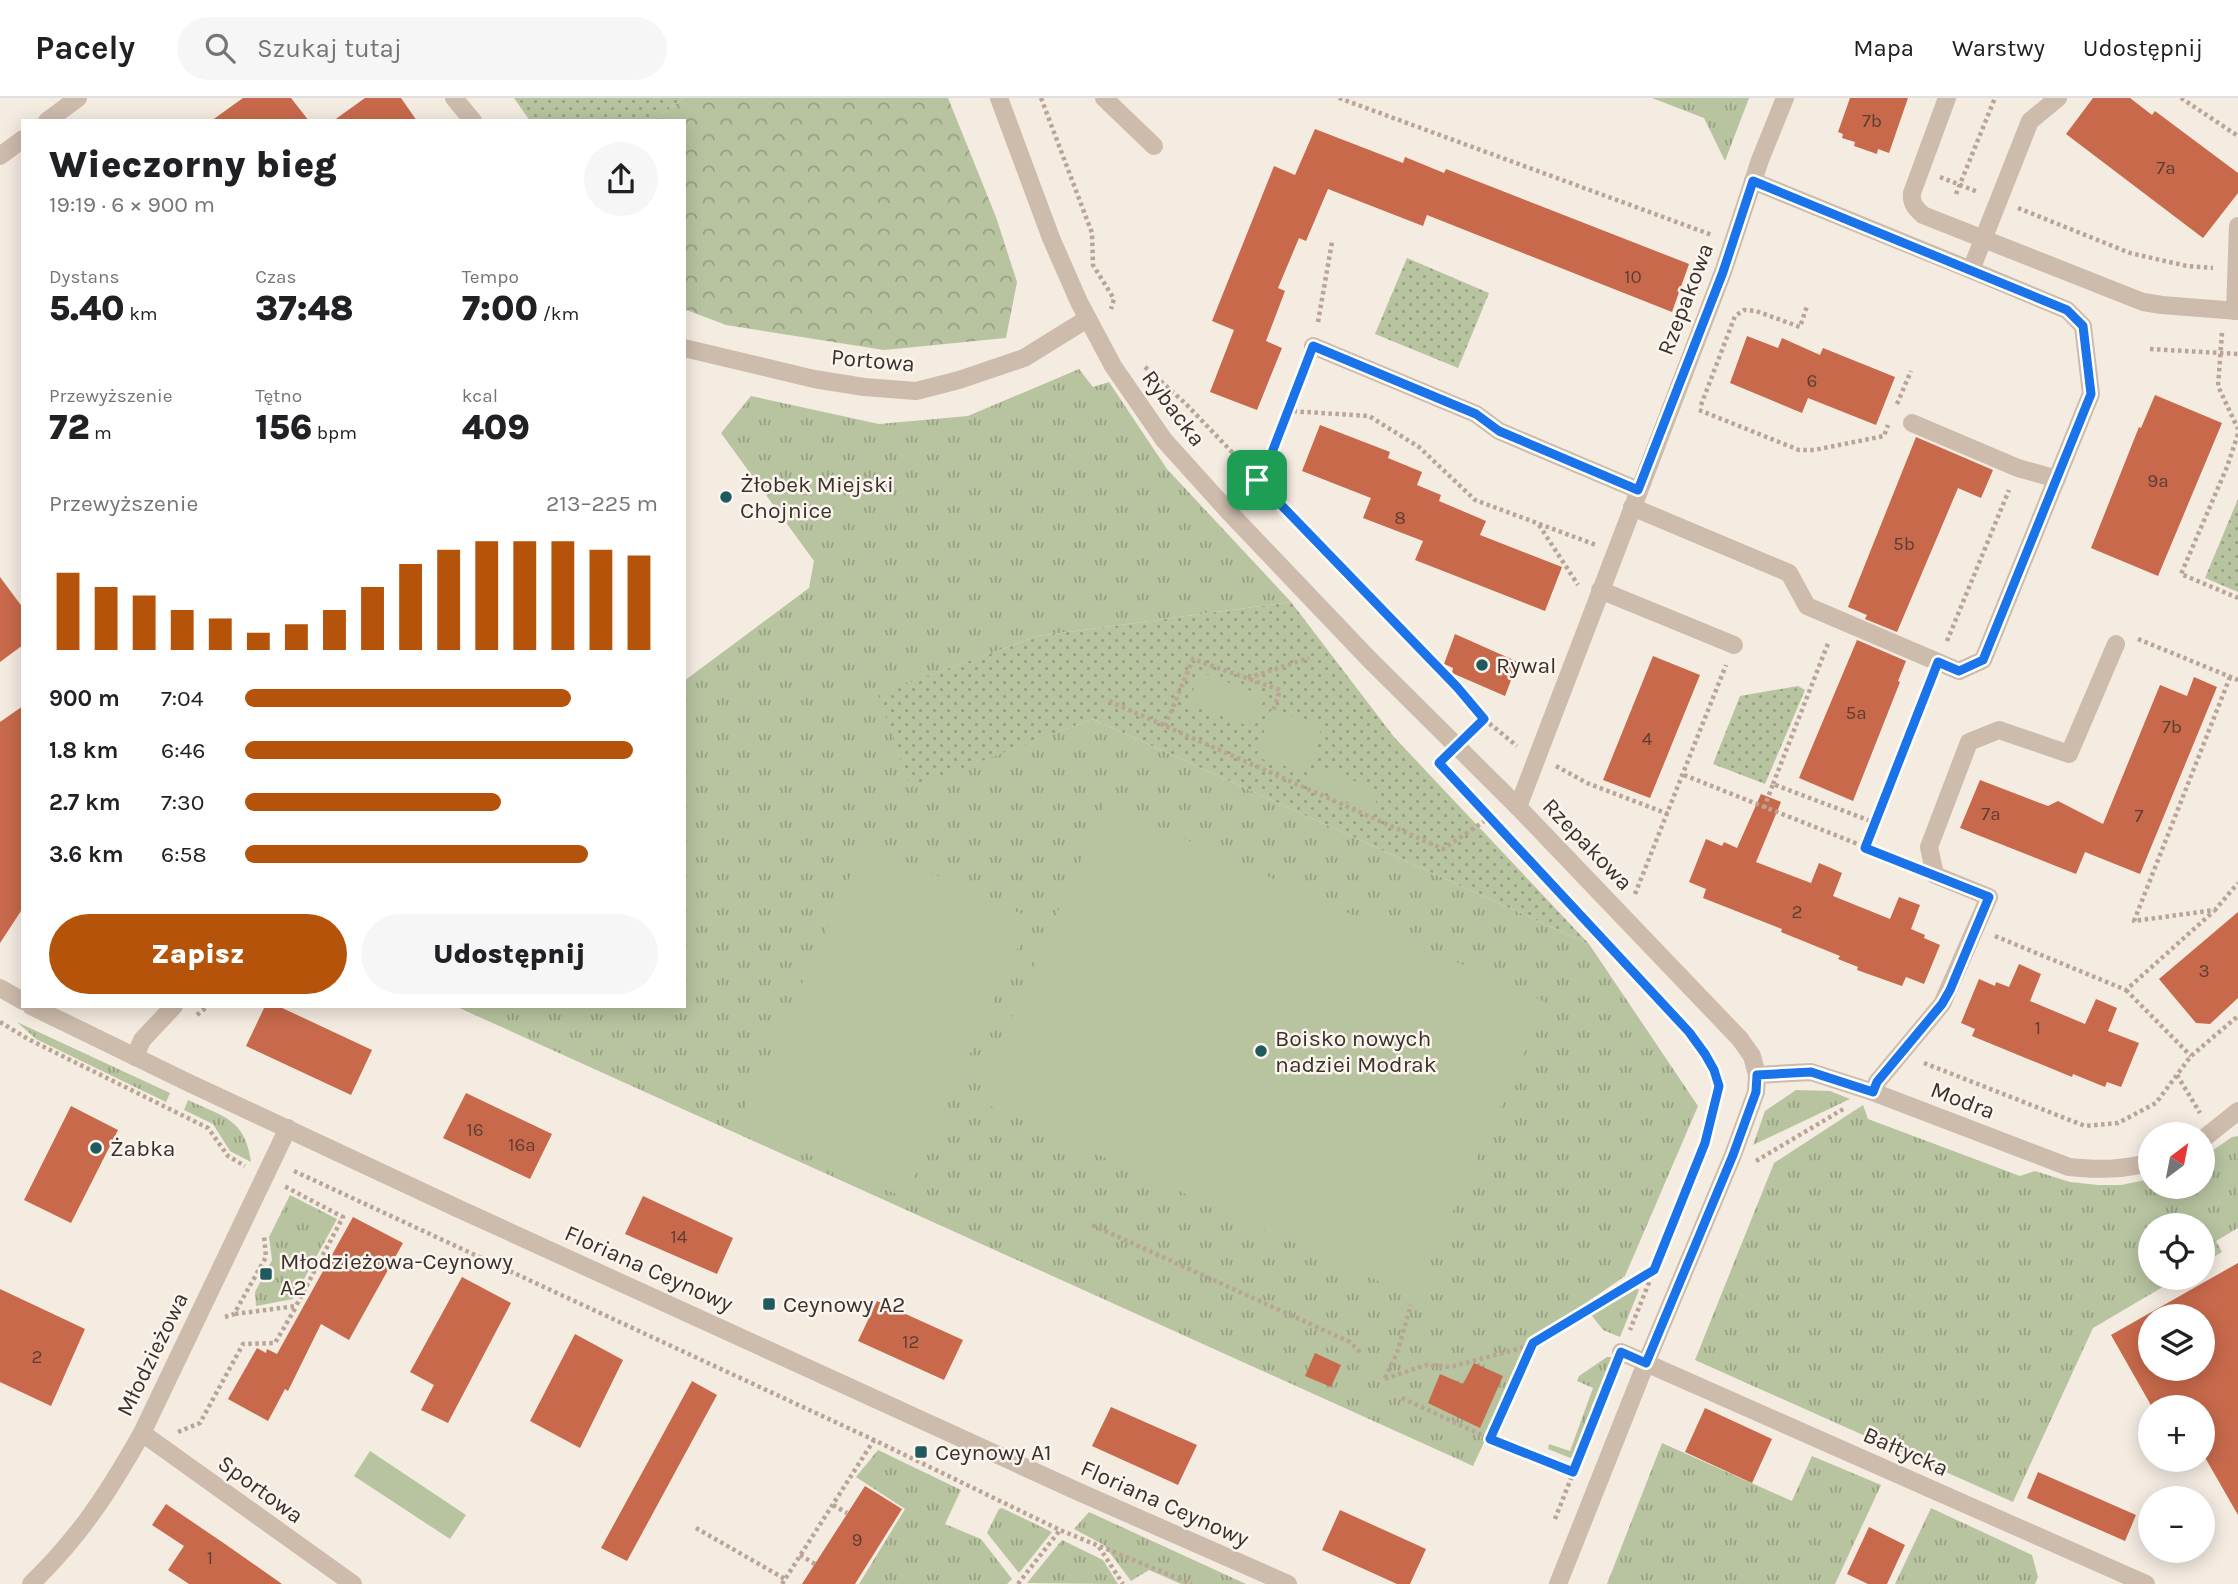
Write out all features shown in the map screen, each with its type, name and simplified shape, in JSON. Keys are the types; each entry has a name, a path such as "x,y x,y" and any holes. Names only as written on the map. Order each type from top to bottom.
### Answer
{"street":[{"path":"50,119 78,98"},
{"path":"454,98 471,119"},
{"name":"Rybacka","path":"999,98 1051,238 1087,319 1113,366 1164,440 1350,639 1518,807"},
{"path":"1104,98 1154,146"},
{"name":"Rzepakowa","path":"1757,1075 1752,1056 1740,1039 1518,807 1785,98"},
{"path":"1947,98 1912,193 1915,207 1923,215 2143,302 2232,311 2238,226"},
{"path":"1971,270 2030,121 2059,98"},
{"path":"0,156 21,140"},
{"path":"1632,507 1789,573 1808,606 1959,671 1983,660 2091,394 2083,326 2067,310 1753,181"},
{"name":"Portowa","path":"686,348 814,379 864,387 916,391 1024,358 1087,319"},
{"path":"1313,346 1476,414 1499,431 1638,490"},
{"path":"1912,423 2018,468 2057,480"},
{"path":"1600,590 1734,645"},
{"path":"1873,1092 1877,1082 1942,1004 1989,897 1935,875 1928,847 1969,742 1999,730 2069,754 2116,645"},
{"path":"0,988 21,1000"},
{"name":"Floriana Ceynowy","path":"35,1008 573,1261 1079,1492 1288,1584"},
{"path":"135,1057 142,1040 172,1008"},
{"name":"Modra","path":"1757,1075 1811,1072 1873,1092 2069,1167 2098,1170 2138,1166"},
{"path":"1559,1584 1646,1363 1733,1155 1756,1092 1757,1075"},
{"path":"2216,1129 2238,1111"},
{"name":"Młodzieżowa","path":"31,1584 76,1538 99,1507 142,1433 288,1128"},
{"name":"Bałtycka","path":"1621,1352 2146,1584"},
{"name":"Sportowa","path":"142,1433 353,1584"}],"path":[{"path":"1041,98 1092,233 1093,265 1114,299 1111,314"},
{"path":"1339,98 1732,242"},
{"path":"1956,194 1995,98"},
{"path":"2181,98 2238,136"},
{"path":"1921,169 2130,253 2187,266 2235,270"},
{"path":"1257,480 1266,468 1290,411 1313,346 1332,242"},
{"path":"1667,414 1683,418 1699,410 1735,316 1744,310 1756,311 1800,327 1807,306"},
{"path":"2232,311 2222,353 2218,386 2238,431 2227,467 2181,575 2238,598"},
{"path":"2150,349 2238,354"},
{"path":"1137,359 1186,404 1457,687 1484,719 1518,747 1587,783 1668,814"},
{"path":"1699,410 1800,450 1814,450 1884,436 1911,371"},
{"path":"1290,411 1369,416 1419,447 1475,500 1596,546"},
{"path":"1865,848 1873,822 2018,468"},
{"path":"1538,523 1581,588"},
{"path":"1764,808 1838,619"},
{"path":"2116,645 2122,632 2238,680"},
{"path":"1620,913 1630,908 1734,645"},
{"path":"1247,679 1309,658"},
{"path":"1165,726 1193,659 1280,690 1273,711"},
{"path":"2215,910 2134,921 2230,677"},
{"path":"1109,702 1443,849 1489,818"},
{"path":"1457,746 1484,719"},
{"path":"1684,775 1935,875"},
{"path":"1773,783 1873,822"},
{"path":"1464,791 1689,1032 1714,1070 1719,1086 1705,1143 1554,1521"},
{"path":"2126,990 2215,910 2238,883"},
{"path":"1976,928 2126,990 2191,1056"},
{"path":"1900,1054 2085,1126 2118,1122 2156,1102 2191,1056 2238,1016"},
{"path":"0,1022 28,1039 208,1128 228,1156 245,1166"},
{"path":"2177,1074 2195,1106"},
{"path":"1753,1162 1873,1092"},
{"path":"178,1432 200,1423 243,1344 275,1343 343,1217 286,1187 295,1170 874,1440 1060,1530 1192,1584"},
{"path":"1092,1225 1350,1342 1362,1354"},
{"path":"1490,1439 1533,1343 1654,1270"},
{"path":"1411,1305 1397,1353 1385,1379 1426,1366 1450,1367 1529,1346 1531,1348"},
{"path":"234,1314 296,1306"},
{"path":"1402,1398 1490,1439 1573,1472"},
{"path":"696,1528 783,1581 874,1440"},
{"path":"833,1505 847,1513"},
{"path":"1018,1584 1060,1530"},
{"path":"1099,1547 1123,1584"},
{"path":"800,1555 815,1564"}],"green space":[{"path":"514,98 684,98 655,119 529,119"},
{"path":"684,98 948,98 996,217 1017,282 1006,338 884,350 726,325 686,310 686,119 655,119"},
{"path":"1652,98 1749,98 1725,161 1704,118"},
{"path":"1407,258 1489,293 1458,368 1375,334"},
{"path":"1079,369 1093,387 1109,382 1167,469 1291,602 1038,636 879,694 910,787 1093,719 1589,944 1698,1106 1625,1276 1531,1341 1473,1466 459,1008 686,1008 686,680 809,588 814,561 721,433 751,396 879,424 968,416"},
{"path":"2238,499 2238,592 2205,578"},
{"path":"1291,602 1394,737 1589,944 1093,719 910,788 878,694 1038,636"},
{"path":"1200,672 1265,696 1254,728 1188,704"},
{"path":"1798,686 1805,690 1765,784 1713,764 1740,696"},
{"path":"1271,710 1322,726 1308,773 1256,757"},
{"path":"1317,764 1380,793 1371,813 1307,783"},
{"name":"Boisko nowych nadziei Modrak","path":"1106,803 1547,1003 1414,1297 975,1099"},
{"path":"865,843 1031,918 905,1198 739,1123"},
{"path":"17,1022 170,1093 166,1102 36,1039"},
{"path":"1796,1090 1830,1091 1850,1099 1753,1145 1765,1111"},
{"path":"188,1100 222,1115 238,1128 244,1136 251,1162 230,1151 213,1124 184,1110"},
{"path":"1863,1105 1868,1119 2020,1176 2035,1171 2070,1182 2098,1185 2138,1182 2138,1199 2216,1199 2216,1148 2238,1136 2238,1228 2216,1241 2222,1252 2215,1256 2215,1213 2138,1213 2138,1290 2158,1290 2093,1328 2013,1502 1695,1360 1774,1163"},
{"path":"290,1195 337,1219 293,1299 256,1306 255,1292 272,1260 269,1237"},
{"path":"1632,1286 1639,1290 1620,1337 1603,1330 1589,1312"},
{"path":"1607,1357 1613,1357 1573,1459 1548,1449 1549,1444 1570,1451 1593,1388 1577,1381 1579,1376"},
{"path":"1662,1443 1792,1501 1812,1456 1881,1485 1835,1584 1607,1584"},
{"path":"878,1450 961,1490 945,1524 981,1539 1012,1579 1007,1584 859,1584 905,1509 856,1477"},
{"path":"370,1451 466,1515 450,1539 354,1476"},
{"path":"1002,1508 1052,1532 1019,1573 987,1533"},
{"path":"1931,1508 2032,1555 2038,1577 2035,1584 1895,1584"},
{"path":"1089,1512 1246,1584 1181,1584 1149,1570 1131,1581 1104,1545 1074,1529"},
{"path":"1062,1540 1103,1560 1118,1584 1027,1583"}],"building":[{"path":"243,98 291,98 307,119 214,119"},
{"path":"365,98 401,98 416,119 336,119"},
{"path":"1850,98 1908,98 1889,153 1878,149 1877,154 1854,146 1855,142 1842,138 1843,134 1838,132"},
{"path":"2093,98 2130,98 2152,115 2155,111 2238,173 2238,193 2203,238 2066,134"},
{"path":"1315,129 1403,163 1405,157 1444,173 1446,169 1689,264 1672,312 1427,215 1423,226 1328,189 1306,241 1299,238 1278,288 1285,291 1266,341 1282,348 1257,410 1210,392 1234,330 1212,321 1274,166 1295,175"},
{"path":"1747,336 1778,348 1782,338 1820,355 1823,348 1895,377 1876,425 1808,398 1802,413 1730,383"},
{"path":"2155,395 2222,423 2158,576 2091,548 2139,427 2141,428"},
{"path":"1320,425 1390,452 1388,458 1422,472 1417,485 1441,495 1439,501 1486,521 1480,535 1562,567 1545,611 1415,560 1423,541 1363,518 1371,498 1302,471"},
{"path":"1916,437 1993,470 1981,498 1958,488 1897,632 1865,619 1867,615 1848,607"},
{"path":"0,577 21,605 21,646 0,662"},
{"name":"Rywal","path":"1455,634 1518,662 1505,696 1452,673 1453,668 1444,664"},
{"path":"1857,640 1906,661 1853,801 1799,778"},
{"path":"1653,656 1700,675 1650,798 1603,780"},
{"path":"2194,677 2217,687 2140,874 2085,852 2076,874 1960,828 1980,780 2048,806 2058,801 2103,824 2160,685 2187,696"},
{"path":"21,707 21,911 0,943 0,722"},
{"path":"1761,794 1781,802 1756,862 1811,883 1819,863 1831,868 1842,873 1833,896 1890,919 1899,897 1920,905 1911,929 1940,945 1924,984 1906,977 1902,986 1857,970 1858,967 1838,959 1840,956 1781,932 1782,929 1703,898 1706,889 1689,882 1706,839 1722,846 1724,842 1737,848"},
{"path":"2238,912 2238,998 2210,1024 2196,1023 2159,979"},
{"path":"2019,964 2041,974 2030,1001 2085,1024 2096,999 2117,1008 2108,1031 2139,1043 2121,1087 2107,1082 2105,1087 2073,1074 2072,1077 1972,1036 1975,1029 1961,1023 1979,979 1995,986 1996,982 2009,987"},
{"path":"264,1008 282,1008 372,1050 351,1095 246,1046"},
{"path":"466,1093 552,1134 530,1179 443,1138"},
{"path":"71,1106 118,1130 71,1223 24,1200"},
{"path":"643,1196 733,1238 717,1274 625,1234"},
{"path":"353,1217 403,1243 349,1340 321,1324 288,1391 285,1389 268,1421 228,1399 257,1348 266,1353 267,1349 277,1354"},
{"path":"2238,1263 2238,1515 2213,1472 2215,1395 2145,1395 2111,1335 2138,1320 2138,1381 2215,1381 2215,1304 2166,1304 2190,1290 2215,1290 2215,1276"},
{"path":"462,1277 511,1303 448,1423 421,1410 434,1385 410,1372"},
{"path":"0,1289 85,1329 51,1406 0,1382"},
{"path":"877,1301 963,1340 944,1380 858,1341"},
{"path":"575,1334 623,1360 580,1448 530,1421"},
{"path":"1315,1353 1341,1365 1331,1387 1305,1376"},
{"path":"1474,1363 1503,1376 1480,1428 1428,1403 1440,1374 1463,1384"},
{"path":"692,1381 717,1395 627,1561 601,1548"},
{"path":"1111,1407 1197,1445 1178,1485 1092,1446"},
{"path":"1705,1408 1772,1439 1752,1483 1685,1452"},
{"path":"2038,1472 2136,1515 2125,1541 2027,1498"},
{"path":"865,1486 902,1509 855,1584 802,1584"},
{"path":"166,1504 282,1584 189,1584 168,1570 184,1546 152,1525"},
{"path":"1340,1510 1426,1549 1410,1584 1397,1584 1322,1550"},
{"path":"1869,1527 1905,1545 1887,1584 1868,1584 1847,1574"}],"place":[{"name":"Żłobek Miejski Chojnice","path":"726,497"},
{"name":"Rywal","path":"1482,665"},
{"name":"Boisko nowych nadziei Modrak","path":"1261,1051"},
{"name":"Żabka","path":"96,1148"},
{"name":"Młodzieżowa-Ceynowy A2","path":"266,1274"},
{"name":"Ceynowy A2","path":"769,1304"},
{"name":"Ceynowy A1","path":"921,1452"}],"route":[{"path":"1753,181 2067,310 2077,317 2083,326 2091,394 1983,660 1959,671 1938,662 1865,848 1989,897 1950,990 1942,1004 1877,1082 1873,1092 1811,1072 1757,1075 1756,1092 1733,1155 1646,1363 1621,1352 1573,1472 1490,1439 1533,1343 1654,1270 1705,1143 1719,1086 1714,1070 1689,1032 1439,763 1484,719 1457,687 1257,480 1266,468 1290,411 1313,346 1476,414 1499,431 1638,490 1723,272 1753,181"}]}
